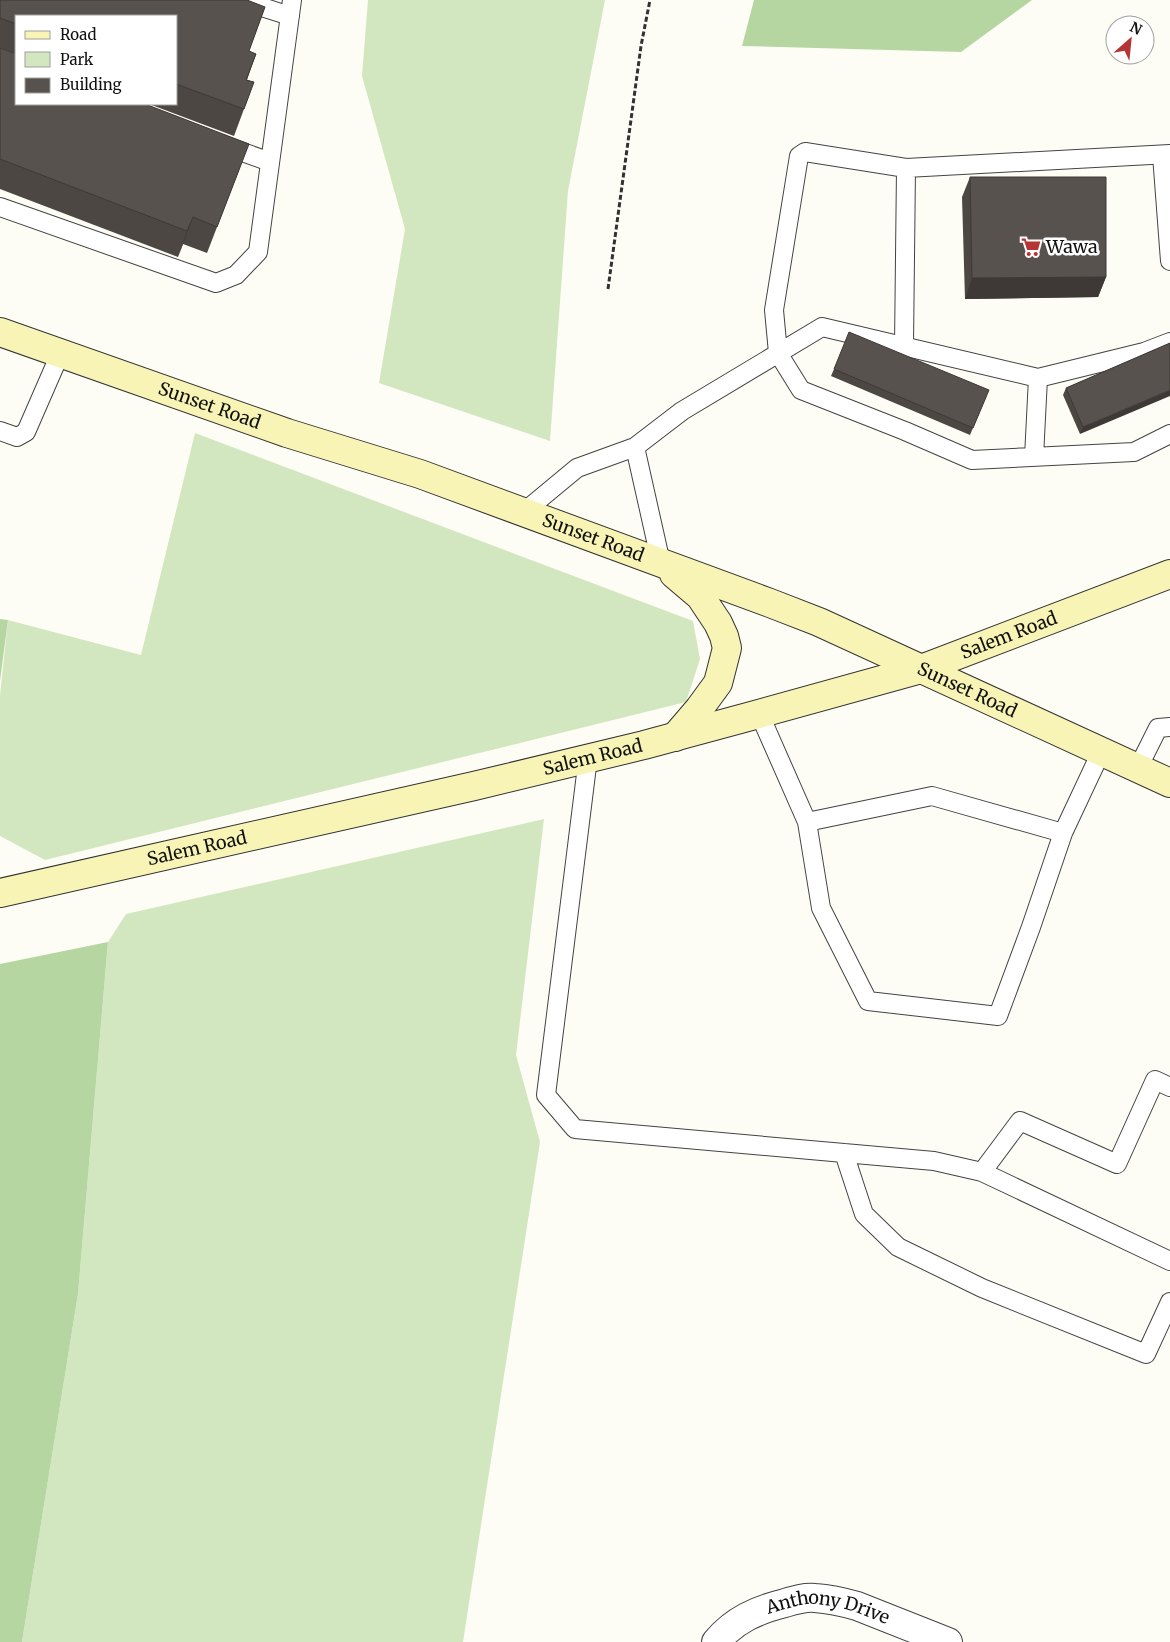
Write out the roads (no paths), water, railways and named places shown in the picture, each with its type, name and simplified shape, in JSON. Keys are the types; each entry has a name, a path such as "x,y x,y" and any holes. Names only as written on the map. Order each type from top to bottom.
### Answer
{"street":[{"name":"Sunset Road","path":"0,332 286,433 420,474 819,622 1170,783"},
{"path":"661,563 700,596 718,623 727,648 718,683 699,710 675,736"},
{"name":"Salem Road","path":"0,893 348,816 588,758 921,669 1170,574"},
{"name":"Anthony Drive","path":"716,1642 734,1624 759,1610 800,1599 814,1598 857,1606 948,1642"}],"lane":[{"path":"0,208 216,283 236,275 258,252 291,8 240,0"},
{"path":"208,139 270,162"},
{"path":"1170,261 1166,155 906,168 805,152 799,156 774,310 778,353 801,390 972,460 1134,452 1170,434"},
{"path":"904,346 906,168"},
{"path":"524,512 577,468 635,447 682,411 822,327 1038,378 1144,352 1170,342"},
{"path":"0,431 17,437 26,432 60,354"},
{"path":"1034,457 1038,378"},
{"path":"635,447 661,563"},
{"path":"759,713 807,822 821,908 868,1002 998,1016 1063,832 1101,752"},
{"path":"1138,768 1158,728 1170,727"},
{"path":"588,758 546,1095 575,1129 934,1161 982,1172 1170,1261"},
{"path":"807,822 932,796 1063,832"},
{"path":"982,1172 1020,1121 1117,1164 1155,1080 1170,1087"},
{"path":"844,1153 864,1214 898,1247 982,1288 1146,1354 1170,1302"}],"place":[{"name":"Wawa","path":"1031,247"}]}
